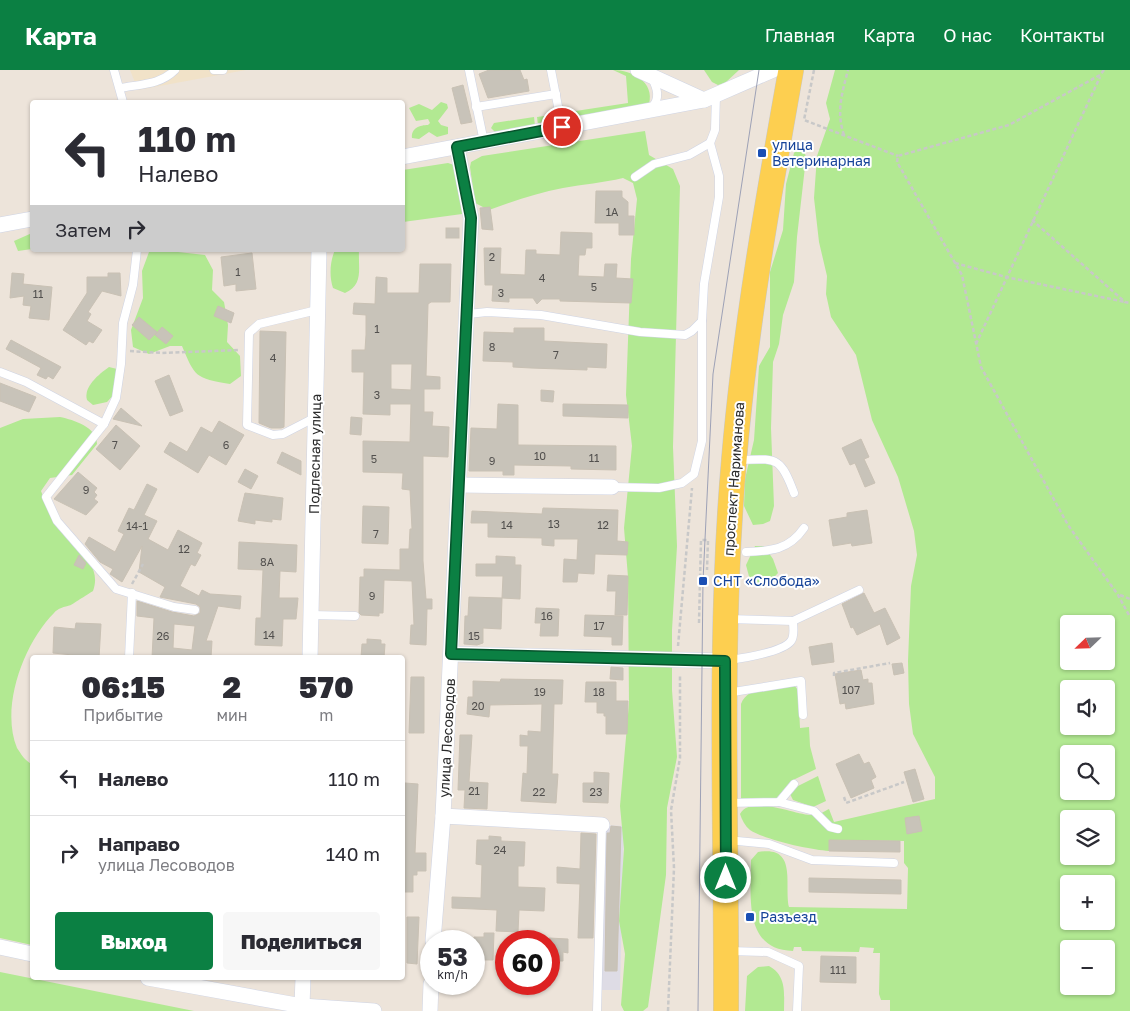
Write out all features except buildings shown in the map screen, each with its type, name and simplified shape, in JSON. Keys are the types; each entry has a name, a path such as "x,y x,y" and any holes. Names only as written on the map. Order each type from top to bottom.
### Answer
{"main road":[{"name":"проспект Нариманова","path":"726,1011 725,661 734,460 754,287 791,70"}],"street":[{"path":"405,156 710,98 773,70"},
{"path":"645,73 710,98"},
{"name":"улица Лесоводов","path":"434,930 443,816 460,485 471,218 457,147"},
{"path":"0,225 30,219"},
{"name":"Подлесная улица","path":"310,655 318,252"},
{"path":"460,485 612,486"},
{"path":"451,654 725,661"},
{"path":"443,816 602,825"},
{"path":"0,947 30,954"},
{"path":"159,980 302,1006 374,1011"},
{"path":"302,1006 303,980"},
{"path":"430,1011 431,995"}],"lane":[{"path":"114,70 123,100"},
{"path":"120,88 156,82 169,77 176,70"},
{"path":"214,70 223,70"},
{"path":"469,70 484,142"},
{"path":"551,70 562,127"},
{"path":"645,73 658,96 655,104 647,111"},
{"path":"476,107 556,94"},
{"path":"612,486 659,488 682,483 694,474 702,441 702,321 704,284 719,197 719,176 710,143 715,130 710,98"},
{"path":"635,177 654,164 689,155 710,143"},
{"path":"137,252 133,285 123,323 122,350 116,398 104,424 46,497 57,522 116,589 174,607 195,610"},
{"path":"316,417 283,434 273,435 247,425 249,333 253,328 317,310"},
{"path":"468,314 486,312 541,315 640,332 685,335 702,321"},
{"path":"0,372 26,382 104,424"},
{"path":"734,460 771,460 778,462 787,474 794,493"},
{"path":"746,552 774,551 790,544 804,528"},
{"path":"726,619 793,621 859,590"},
{"path":"129,655 130,593"},
{"path":"311,615 355,616"},
{"path":"725,661 782,647 792,641 793,621"},
{"path":"725,694 801,681 803,715"},
{"path":"779,802 794,784"},
{"path":"725,803 779,802 814,810 830,828 838,829"},
{"path":"597,1011 602,825"},
{"path":"725,840 769,844 812,860 894,863"},
{"path":"726,951 768,952 799,966 797,1011"}],"path":[{"path":"814,70 804,120 898,156 1009,125 1100,75"},
{"path":"844,135 839,122 838,108 848,70"},
{"path":"976,344 1032,220 1104,70"},
{"path":"898,156 897,162 962,275 981,367 1068,525 1118,595 1130,617"},
{"path":"1032,220 1125,302"},
{"path":"955,263 1006,277 1130,303"},
{"path":"122,350 162,353 249,350"},
{"path":"668,1011 674,868 671,810 680,758 681,687 678,659 694,474"},
{"path":"699,623 701,540 708,540 707,570"},
{"path":"130,593 143,564"},
{"path":"1118,595 1130,599"},
{"path":"834,676 834,673 890,663"},
{"path":"844,797 846,802 904,782"}],"shaded area":[{"path":"130,70 246,70 138,90"},
{"path":"599,825 624,826 620,990 595,990"}],"green space":[{"path":"613,70 627,72 640,79 649,89 649,104 567,121 565,116 569,112 628,103 626,76"},
{"path":"704,70 739,70 725,83 718,85 712,82"},
{"path":"835,70 1130,70 1130,1011 890,1011 890,1000 881,1000 879,994 880,953 873,953 874,948 860,947 859,952 802,951 801,947 794,947 793,951 777,948 765,941 753,919 751,860 758,852 771,851 779,854 784,860 787,868 789,907 907,909 908,868 904,863 904,841 830,840 829,851 800,847 777,841 750,830 740,814 746,808 754,806 776,807 807,815 820,814 829,809 834,822 935,799 935,777 913,734 909,704 908,661 911,586 917,555 914,531 898,477 872,420 856,355 831,317 826,294 827,276 819,242 814,198 817,156 830,119 826,103"},
{"path":"441,102 447,104 448,108 438,121 441,125 448,127 448,134 437,137 429,132 419,139 412,138 415,129 430,123 428,119 416,121 409,108 419,104 432,110"},
{"path":"551,115 555,120 553,122 538,125 537,117"},
{"path":"534,117 535,126 495,132 491,128 494,123"},
{"path":"645,131 649,155 673,169 680,186 673,447 677,546 672,630 672,690 677,757 667,808 666,875 648,1007 643,1011 624,1011 621,1005 625,954 619,921 624,849 620,806 629,703 628,577 624,528 632,446 626,395 631,259 637,199 633,183 623,178 553,190 489,210 475,203 470,167 471,162 482,156"},
{"path":"799,147 804,149 806,158 794,282 783,315 779,344 773,362 771,428 774,506 770,521 753,525 744,506 745,479 754,440 759,366 770,347 770,272 783,230 786,184 794,153"},
{"path":"448,163 454,165 457,187 464,202 462,214 405,222 405,170"},
{"path":"30,234 30,249 18,251 14,241"},
{"path":"149,252 178,252 205,255 213,270 212,290 224,302 228,325 227,342 240,356 241,376 230,384 203,378 190,364 182,346 170,346 149,354 133,347 131,330 143,298 142,271"},
{"path":"334,252 359,252 358,281 351,290 345,293 333,288 331,279"},
{"path":"109,367 117,369 119,389 107,402 93,405 87,400 87,390 97,377"},
{"path":"60,417 78,422 93,433 97,444 72,475 50,478 41,491 47,507 91,565 95,576 93,591 71,605 57,610 43,626 25,658 13,695 12,732 17,748 30,763 30,945 0,938 0,428 23,419"},
{"path":"755,546 764,546 773,559 778,573 764,588 751,584 746,565"},
{"path":"794,685 798,690 800,728 809,727 810,746 816,769 791,781 775,800 741,799 741,704 750,693 756,690"},
{"path":"818,776 826,801 813,807 793,800 790,794 798,786"},
{"path":"769,966 775,970 782,980 784,1011 745,1011 747,976 758,967"},
{"path":"0,972 30,978 30,980 40,980 194,1011 0,1011"}],"tram line":[{"path":"698,1011 703,581 713,374 759,70"}],"place":[{"name":"улица Ветеринарная","path":"762,153"},
{"name":"СНТ «Слобода»","path":"703,581"},
{"name":"Разъезд","path":"750,917"}],"route":[{"path":"562,127 457,147 471,218 451,654 725,661 726,878"}]}
